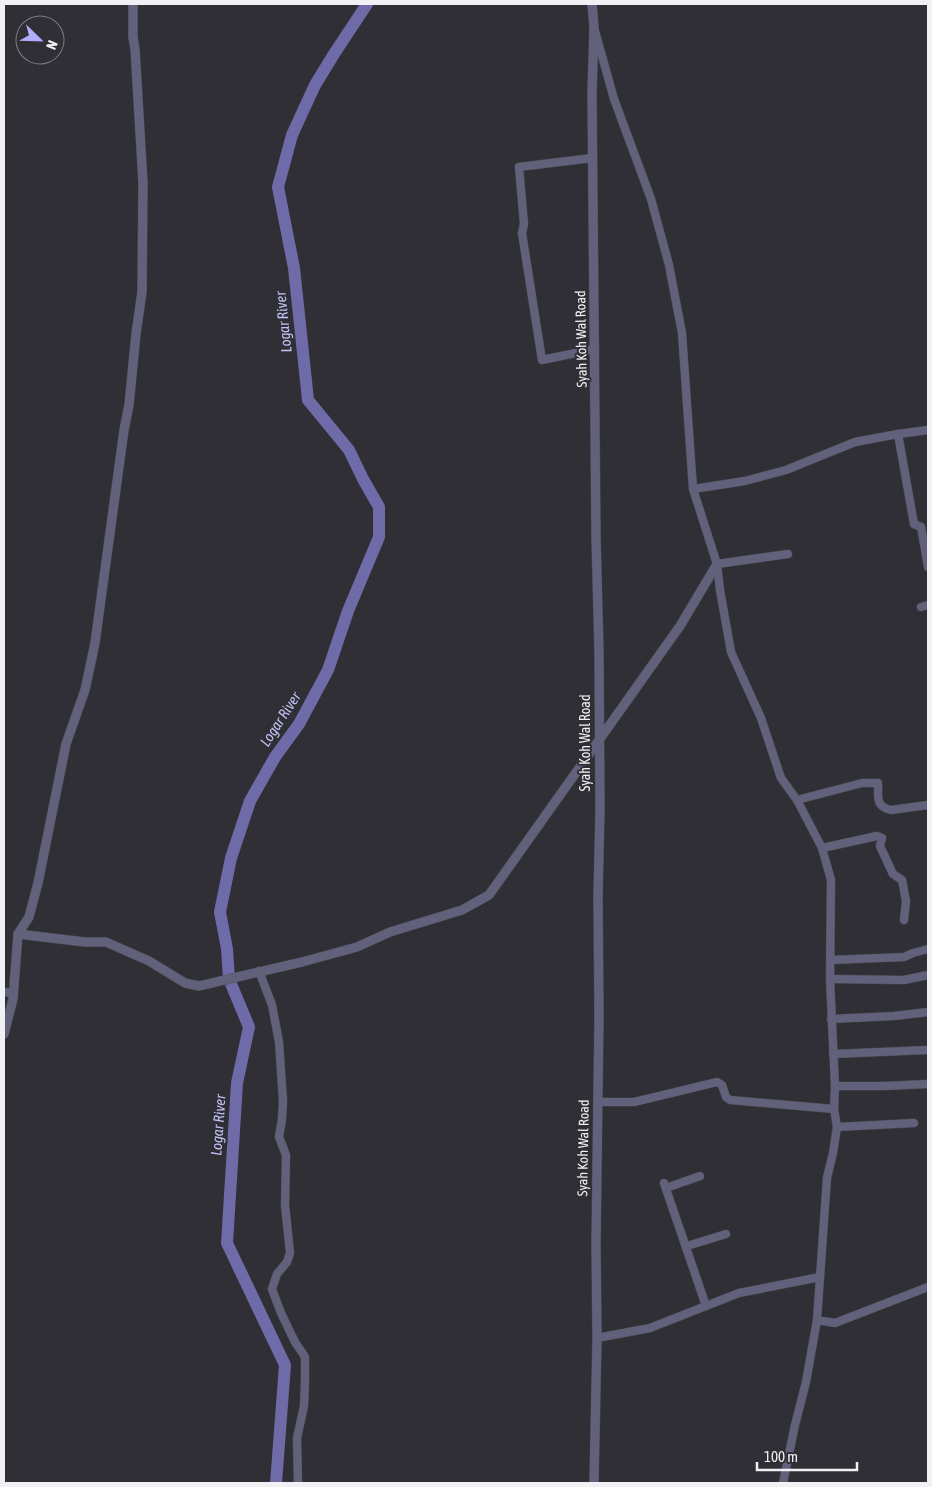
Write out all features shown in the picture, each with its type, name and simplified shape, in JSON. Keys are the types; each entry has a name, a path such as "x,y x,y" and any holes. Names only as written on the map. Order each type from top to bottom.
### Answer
{"street":[{"path":"4,1034 13,999 8,993 18,934 29,917 38,883 66,744 85,690 95,643 129,404 142,292 143,254 143,183 133,37 133,4"},
{"name":"Syah Koh Wal Road","path":"592,4 594,27 592,158 599,742 597,1338 594,1483"},
{"path":"594,27 614,98 652,199 669,265 682,333 693,489 717,564 731,652 761,718 781,778 796,800 822,848 831,880 830,979 835,1086 834,1109 837,1127 827,1178 817,1320 806,1382 783,1483"},
{"path":"592,158 519,167 524,224 522,233 542,360 595,349"},
{"path":"693,489 745,481 778,472 855,442 928,430"},
{"path":"898,434 914,524 921,527 928,567"},
{"path":"717,564 788,554"},
{"path":"18,934 86,942 106,942 149,961 185,983 199,986 357,947 390,932 462,910 489,895 680,626 717,564"},
{"path":"796,800 862,782 878,782 877,798 880,805 888,810 928,805"},
{"path":"822,848 877,836 882,838 880,846 893,874 902,880 906,901 904,920"},
{"path":"831,960 904,957 928,949"},
{"path":"259,971 272,1005 279,1042 283,1101 279,1137 286,1155 285,1205 290,1253 287,1262 277,1274 272,1289 280,1313 305,1357 304,1406 297,1438 298,1483"},
{"path":"830,979 904,980 928,976"},
{"path":"831,1019 894,1016 928,1012"},
{"path":"833,1054 928,1050"},
{"path":"598,1102 634,1102 717,1082 722,1085 726,1097 730,1100 834,1109"},
{"path":"835,1086 928,1084"},
{"path":"837,1127 914,1123"},
{"path":"700,1176 665,1185 706,1306"},
{"path":"687,1246 726,1234"},
{"path":"597,1338 650,1328 739,1293 820,1277"},
{"path":"817,1320 835,1323 928,1287"}],"waterway":[{"name":"Logar River","path":"276,1483 285,1365 227,1243 237,1083 249,1027 229,979 227,949 220,912 231,858 250,801 275,757 299,724 328,670 348,611 379,537 379,507 349,450 308,400 294,268 278,187 292,135 315,85 367,4"}]}
